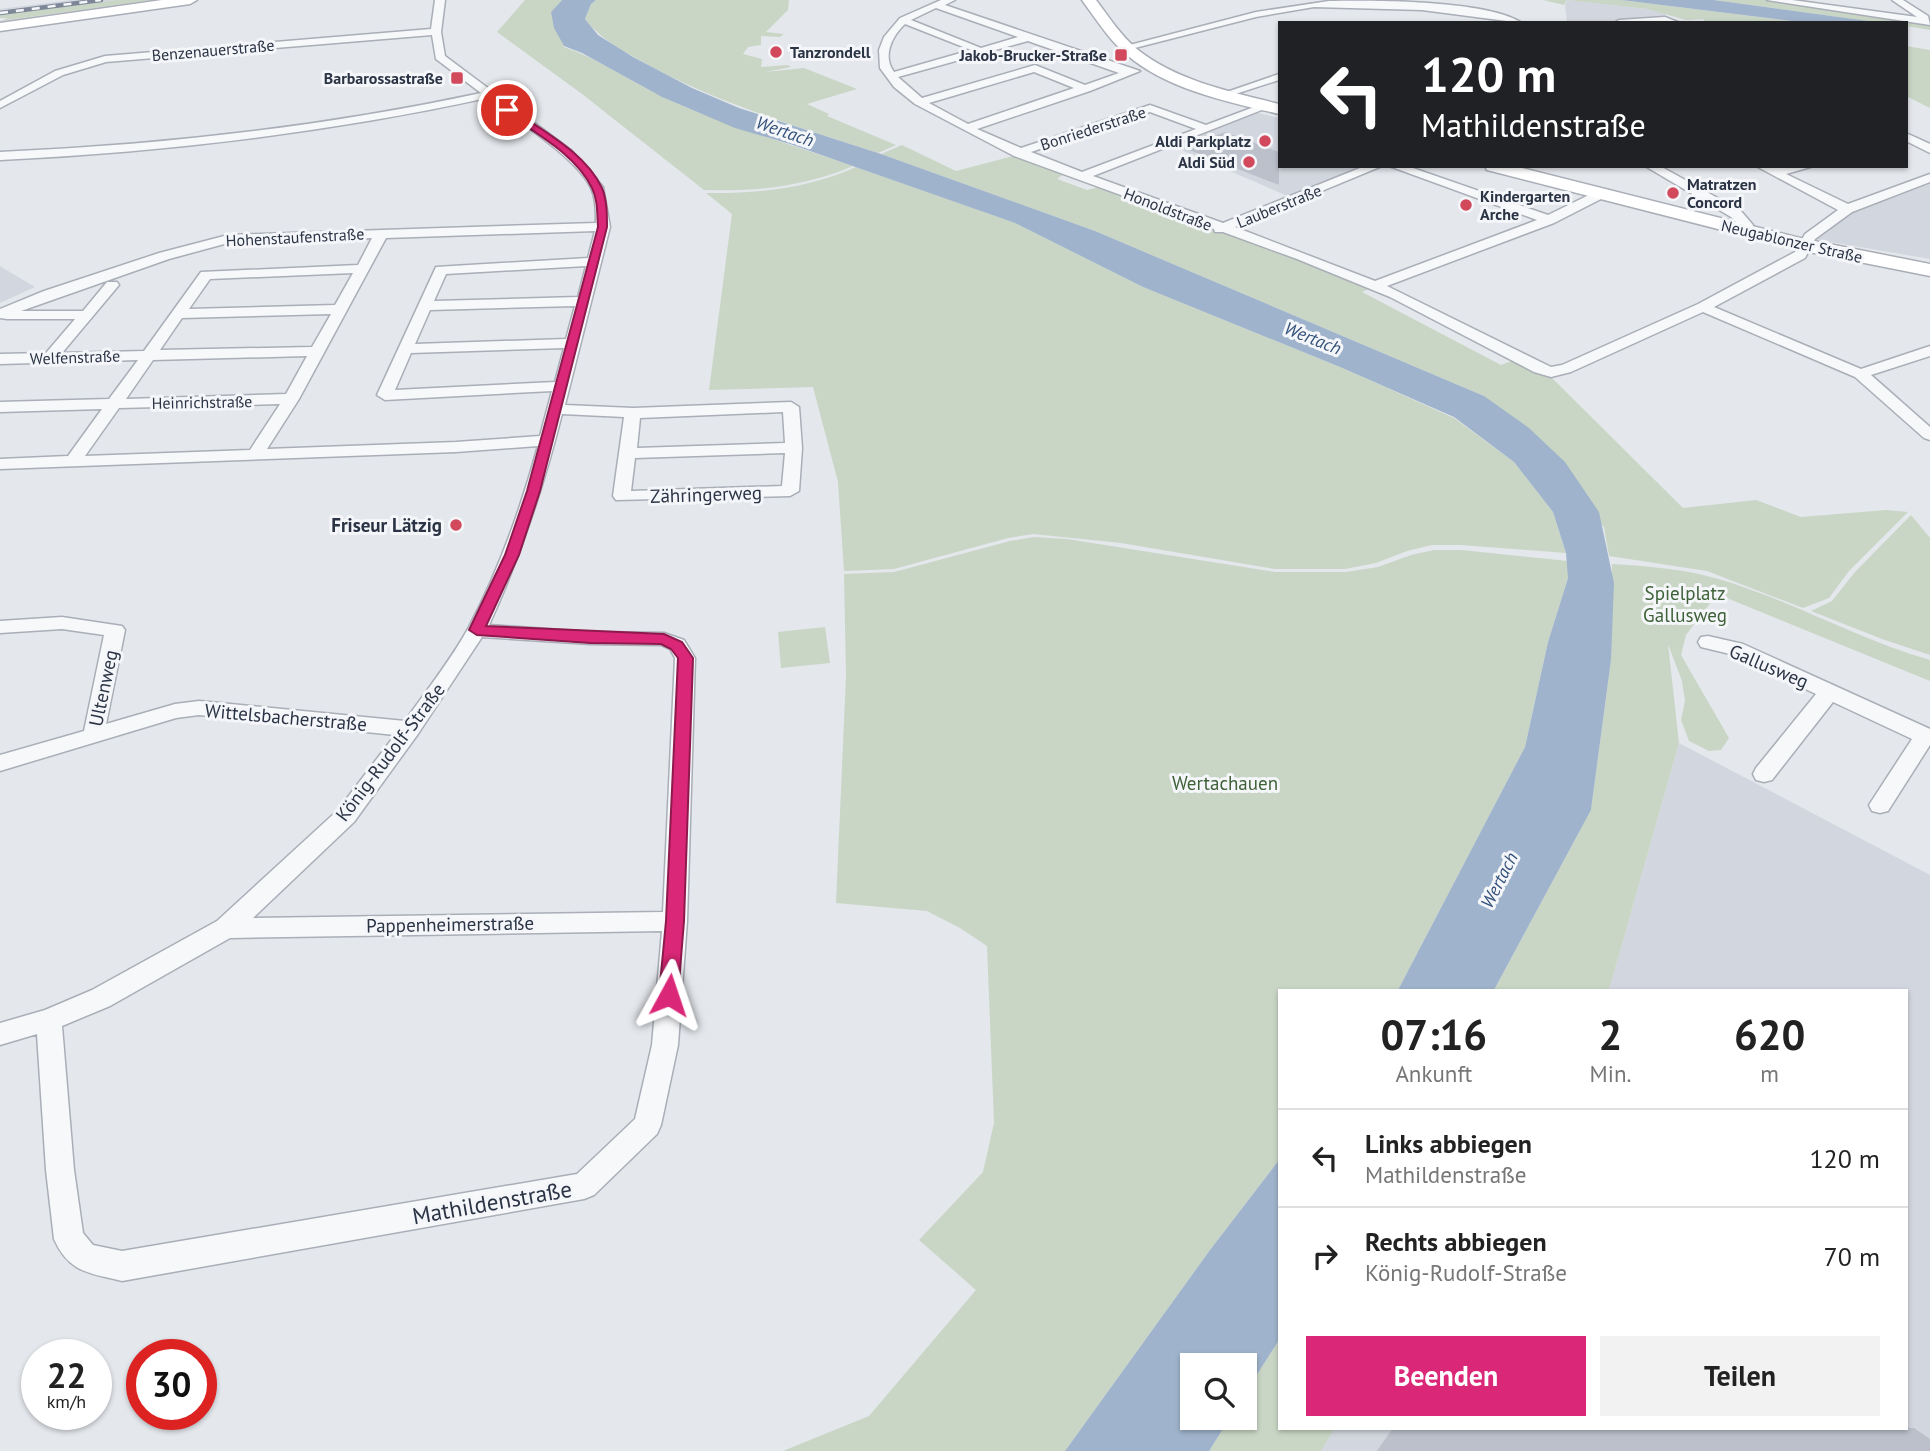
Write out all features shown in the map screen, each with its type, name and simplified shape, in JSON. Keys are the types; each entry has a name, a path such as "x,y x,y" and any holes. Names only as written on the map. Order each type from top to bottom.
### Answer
{"street":[{"path":"0,24 161,0"},
{"path":"0,24 190,0"},
{"name":"König-Rudolf-Straße","path":"0,1034 49,1020 101,998 226,928 346,816 411,729 477,630 512,555 534,491 603,227 601,201 597,187 568,153 487,95 440,57 436,32 440,0"},
{"path":"950,0 903,20 888,36 883,61 891,76 1030,37"},
{"path":"1090,0 1126,47 1153,65 1226,94 1273,107"},
{"path":"1772,0 1930,21"},
{"path":"1896,0 1930,21"},
{"path":"1126,47 1307,5 1342,3 1486,13 1511,21"},
{"path":"936,5 1130,72"},
{"path":"1446,10 1449,21"},
{"path":"903,20 981,51"},
{"path":"1650,21 1668,21"},
{"name":"Benzenauerstraße","path":"0,105 59,73 105,60 436,32"},
{"path":"968,128 1153,65"},
{"path":"920,102 1035,68 1086,89"},
{"name":"Honoldstraße","path":"891,76 920,102 1018,153 1376,285 1539,369 1559,371 1703,307"},
{"path":"1226,94 1278,77"},
{"path":"0,156 242,136 352,121 487,95"},
{"path":"1082,176 1273,107"},
{"name":"Bonriederstraße","path":"1018,153 1150,108 1207,129"},
{"path":"1912,144 1930,149"},
{"name":"Lauberstraße","path":"1220,229 1371,168"},
{"path":"1401,168 1549,220"},
{"name":"Neugablonzer Straße","path":"1504,168 1804,246 1930,270"},
{"path":"1654,168 1736,214 1747,225 1744,230"},
{"path":"1766,168 1847,209"},
{"path":"1775,172 1797,168"},
{"path":"1703,307 1800,254 1810,237 1847,209 1930,178"},
{"path":"1376,285 1549,220 1601,194"},
{"name":"Hohenstaufenstraße","path":"0,315 49,294 164,256 228,239 603,227"},
{"name":"Heinrichstraße","path":"257,452 290,399 382,233"},
{"path":"561,386 385,395 408,349 441,270 594,262"},
{"name":"Welfenstraße","path":"74,460 206,275 361,269"},
{"path":"50,358 112,285"},
{"path":"426,306 584,301"},
{"path":"1703,307 1860,374 1930,435"},
{"path":"178,314 340,309"},
{"name":"Hohenstaufenstraße","path":"0,315 89,315"},
{"path":"408,349 572,342"},
{"path":"149,355 316,351"},
{"path":"1860,374 1930,351"},
{"name":"Welfenstraße","path":"0,359 149,355"},
{"name":"Heinrichstraße","path":"114,404 290,399"},
{"path":"0,407 114,404"},
{"name":"Zähringerweg","path":"554,409 633,413 791,407 794,448 790,492 622,496 633,413"},
{"path":"0,464 257,452 456,447 547,440"},
{"path":"627,453 794,448"},
{"name":"Ultenweg","path":"0,627 62,624 115,630 93,736"},
{"name":"Mathildenstraße","path":"49,1020 60,1170 69,1239 85,1258 122,1266 584,1186 647,1125 665,1045 675,921 685,658 677,645 664,639 590,638 477,630"},
{"name":"Gallusweg","path":"1708,642 1736,649 1928,737 1880,805"},
{"name":"Gallusweg","path":"1764,774 1829,692"},
{"name":"Wittelsbacherstraße","path":"0,763 176,711 199,708 411,729"},
{"name":"Pappenheimerstraße","path":"226,928 675,921"}],"shaded area":[{"path":"71,0 116,0 0,15 0,9"},
{"path":"1567,0 1647,9 1666,14 1663,20 1567,21"},
{"path":"1255,112 1278,118 1278,168 1367,168 1292,198 1170,145"},
{"path":"1930,180 1930,259 1813,239 1850,209"},
{"path":"0,266 8,271 35,287 0,303"},
{"path":"1679,743 1930,875 1930,1451 1321,1451 1334,1430 1908,1430 1908,989 1609,989"}],"green space":[{"path":"116,0 152,0 0,21 8,18 0,18 0,15"},
{"path":"525,0 562,0 551,12 564,47 652,92 735,126 853,166 799,183 742,190 704,190 582,94 497,32"},
{"path":"596,0 789,0 788,10 766,32 784,34 780,37 761,36 761,45 748,47 743,54 762,59 761,67 791,67 765,72 804,68 857,89 807,104 829,114 827,116 896,145 878,153 764,115 681,82 608,41 592,27 585,19 591,4"},
{"path":"1543,0 1567,0 1564,5"},
{"path":"1567,0 1621,0 1793,21 1686,20 1647,9"},
{"path":"1714,0 1770,0 1930,22 1930,30 1908,26 1908,21 1868,21"},
{"path":"1908,46 1930,50 1930,108 1908,97"},
{"path":"902,145 956,171 1017,155 1065,173 1057,179 1087,190 1099,187 1373,287 1362,292 1501,365 1514,360 1550,376 1683,508 1756,500 1801,517 1886,510 1908,512 1849,571 1829,598 1803,608 1707,571 1609,556 1604,527 1484,396 1095,231 881,154"},
{"path":"856,167 1015,223 1143,287 1340,367 1454,418 1514,462 1553,512 1566,553 1432,545 1376,563 1345,569 1275,569 1121,543 1033,534 1008,538 894,569 844,571 838,482 813,387 709,390 732,214 706,193 744,192 802,185"},
{"path":"1911,515 1930,538 1930,655 1811,611 1832,601 1855,572"},
{"name":"Wertachauen","path":"1034,537 1067,539 1275,572 1346,572 1378,567 1434,550 1461,550 1568,561 1568,578 1548,642 1525,747 1399,989 1278,989 1278,1161 1210,1250 1065,1451 783,1451 869,1416 976,1290 919,1240 983,1172 994,1123 987,946 927,911 836,903 846,676 844,574 894,572"},
{"name":"Spielplatz Gallusweg","path":"1612,564 1703,575 1760,593 1873,640 1930,660 1930,681 1717,594 1686,635 1681,655 1729,738 1721,750 1709,751 1689,741 1681,720 1685,701 1682,681 1668,644 1679,743 1609,989 1495,989 1591,810 1611,660"},
{"path":"825,627 830,663 781,668 778,632"},
{"path":"1278,1342 1278,1430 1334,1430 1321,1451 1209,1451 1222,1430 1257,1430 1257,1375"}],"water":[{"name":"Wertach","path":"562,0 596,0 591,4 585,19 598,35 692,88 739,108 881,154 1095,231 1484,396 1529,428 1565,462 1599,512 1614,583 1611,660 1591,810 1495,989 1399,989 1525,747 1548,642 1568,578 1566,553 1553,512 1514,462 1454,417 1340,367 1143,287 1015,223 790,144 735,128 662,97 564,46 554,28 551,12"},
{"path":"1621,0 1714,0 1868,21 1793,21"},
{"path":"1278,1161 1278,1342 1257,1375 1257,1353 1180,1353 1180,1430 1222,1430 1209,1451 1065,1451 1210,1250"}],"building":[{"name":"Aldi Süd","path":"1225,132 1278,152 1279,185 1184,148"},
{"path":"1914,1428 1930,1439 1930,1451 1377,1451 1392,1430"}],"railway":[{"path":"0,13 101,0"}],"place":[{"name":"Tanzrondell","path":"776,52"},
{"name":"Jakob-Brucker-Straße","path":"1121,55"},
{"name":"Barbarossastraße","path":"457,78"},
{"name":"Aldi Parkplatz","path":"1265,141"},
{"name":"Aldi Süd","path":"1249,162"},
{"name":"Matratzen Concord","path":"1673,193"},
{"name":"Kindergarten Arche","path":"1466,205"},
{"name":"Friseur Lätzig","path":"456,525"}],"route":[{"path":"507,110 568,153 585,171 597,187 603,227 534,491 512,555 477,630 590,638 664,639 677,645 685,658 675,921 669,995"}]}
